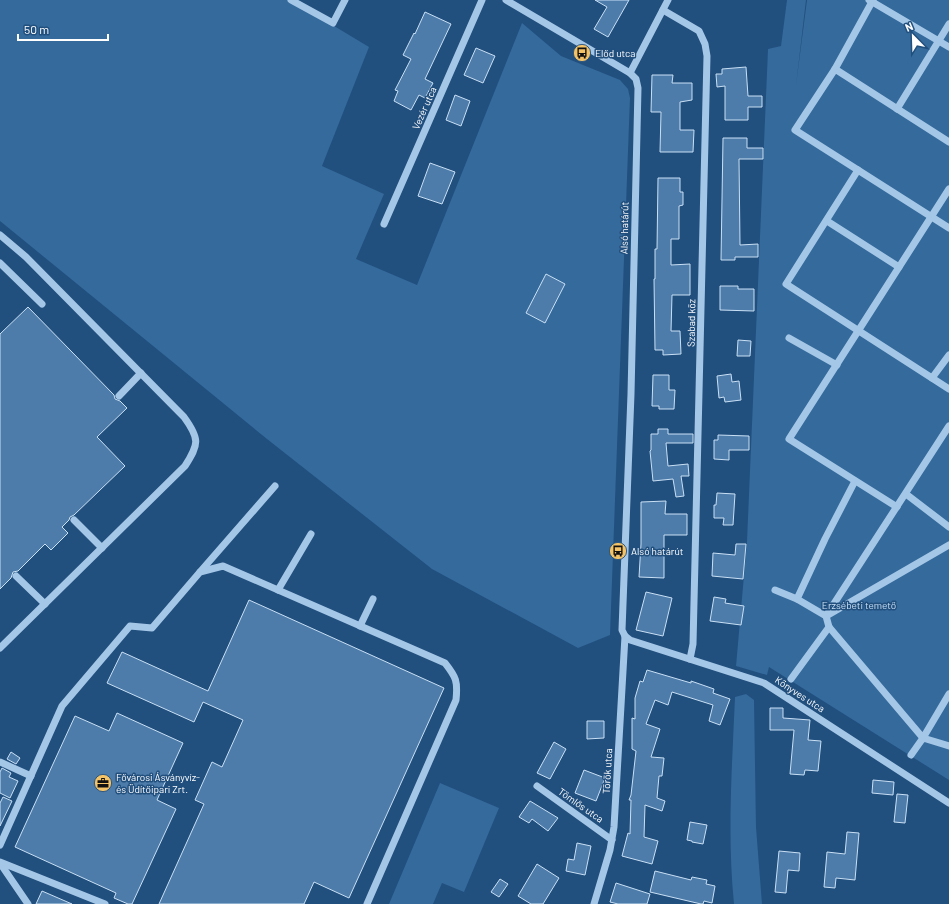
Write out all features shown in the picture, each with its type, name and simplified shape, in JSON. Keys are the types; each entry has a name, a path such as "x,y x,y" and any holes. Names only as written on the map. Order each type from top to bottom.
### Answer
{"street":[{"path":"291,0 333,23 344,0"},
{"name":"Vezér utca","path":"384,224 482,0"},
{"path":"506,0 630,73 668,0"},
{"path":"949,47 871,1 834,69 795,130 949,228"},
{"name":"Szabad köz","path":"663,10 699,31 705,44 707,56 693,644 690,658"},
{"path":"897,109 949,24"},
{"path":"834,69 949,142"},
{"name":"Alsó határút","path":"625,636 622,630 631,394 638,88 636,79 630,73"},
{"path":"858,170 786,284 949,389"},
{"path":"897,507 789,439 949,189"},
{"path":"827,221 899,267"},
{"path":"0,235 26,257 184,417 193,429 197,440 194,452 185,466 0,648"},
{"path":"0,263 42,304"},
{"path":"789,338 837,365"},
{"path":"932,378 949,355"},
{"path":"119,396 141,373"},
{"path":"826,616 949,426"},
{"path":"797,600 825,539 855,481"},
{"path":"0,845 62,706 130,626 152,628 275,486"},
{"path":"906,494 949,527"},
{"path":"74,520 102,548"},
{"path":"278,590 311,534"},
{"path":"826,616 949,545"},
{"path":"200,572 223,566 445,663 455,676 458,688 456,700 367,904"},
{"path":"16,576 45,604"},
{"path":"776,590 826,616 830,627 923,738 949,746"},
{"path":"360,626 373,599"},
{"path":"791,679 830,627"},
{"name":"Könyves utca","path":"625,636 630,640 764,683 949,803"},
{"name":"Török utca","path":"594,904 612,840 625,636"},
{"path":"911,755 949,694"},
{"path":"0,762 31,776"},
{"name":"Tömlős utca","path":"537,786 612,840"},
{"path":"0,862 28,904"},
{"path":"0,862 105,904"}],"green space":[{"path":"0,0 291,0 369,47 322,166 384,194 356,259 417,285 522,23 561,56 620,80 628,89 630,98 610,635 578,648 432,569 267,439 0,221"},
{"name":"Erzsébeti temető","path":"787,0 806,0 796,85 807,0 949,0 949,780 769,667 767,675 736,666 747,541 768,49 781,46"},
{"path":"746,694 754,700 756,827 762,904 734,904 732,878 730,827 735,697"},
{"path":"440,783 499,808 464,892 442,883 433,904 389,904"}],"building":[{"path":"595,0 629,0 608,37 594,29 607,7"},
{"path":"425,12 451,24 425,79 433,83 425,98 419,95 411,110 394,101 398,91 395,90 411,59 403,55"},
{"path":"476,48 495,56 483,83 464,75"},
{"path":"746,67 748,96 762,96 762,107 748,107 748,120 725,120 725,86 717,87 716,74 722,74 722,69"},
{"path":"652,75 673,75 672,83 692,83 692,100 680,102 680,130 694,130 693,152 660,152 661,112 651,112"},
{"path":"455,95 470,101 461,126 446,120"},
{"path":"723,138 747,138 747,148 763,148 763,159 739,159 740,245 758,244 758,257 735,257 735,260 721,260"},
{"path":"430,163 455,172 442,204 418,196"},
{"path":"658,178 680,178 680,192 683,192 683,205 679,206 679,239 671,239 671,265 690,264 690,295 672,295 671,331 680,331 681,354 663,355 663,350 655,350 654,279 655,249 657,249"},
{"path":"546,274 565,284 545,323 526,313"},
{"path":"720,286 738,286 738,289 754,289 754,311 720,310"},
{"path":"28,307 114,395 115,399 120,401 127,408 97,437 125,466 74,515 70,517 62,527 68,533 51,550 45,544 18,571 13,572 11,578 0,589 0,334"},
{"path":"738,340 751,341 750,356 737,356"},
{"path":"731,374 732,382 739,381 741,400 725,402 724,397 719,398 717,376"},
{"path":"653,375 669,375 669,390 675,390 674,409 659,409 659,406 652,406"},
{"path":"658,429 668,429 668,434 693,434 693,443 666,443 668,466 688,464 689,476 681,476 684,496 676,497 673,479 653,481 650,451 651,434 658,434"},
{"path":"718,435 749,436 749,450 729,450 729,460 714,459 714,440 718,440"},
{"path":"717,493 735,494 733,525 723,525 724,518 714,518 714,505 716,505"},
{"path":"666,501 665,514 687,514 687,535 664,535 664,578 639,577 641,502"},
{"path":"736,544 746,544 743,579 712,576 713,553 735,555"},
{"path":"646,592 672,598 663,636 636,630"},
{"path":"714,597 726,599 725,603 744,606 741,625 710,621"},
{"path":"249,600 444,688 349,898 314,882 304,904 159,904 204,804 195,800 212,762 222,767 243,720 203,702 194,722 107,683 122,652 208,691"},
{"path":"647,670 691,683 691,681 714,689 713,693 730,699 720,725 709,721 713,705 672,692 668,705 655,700 646,724 660,729 651,757 664,758 662,776 659,776 657,798 665,801 662,811 645,805 644,837 658,841 652,864 622,856 628,833 630,834 631,800 629,800 631,795 636,751 632,749 632,718 635,719 635,698 640,681 643,682"},
{"path":"770,708 783,708 783,718 810,720 808,740 821,741 818,771 805,770 804,775 790,774 794,730 770,730"},
{"path":"117,713 183,743 157,800 176,809 132,904 128,904 114,898 116,893 15,847 75,716 109,731"},
{"path":"587,721 604,721 604,738 587,739"},
{"path":"554,742 566,749 550,779 537,773"},
{"path":"11,752 20,758 16,764 7,759"},
{"path":"2,768 11,773 9,777 18,781 10,798 0,793 0,772"},
{"path":"584,770 605,778 596,801 575,793"},
{"path":"873,780 894,782 893,795 872,793"},
{"path":"897,794 908,795 905,823 894,822"},
{"path":"3,797 12,801 0,826 0,803"},
{"path":"530,801 558,818 548,831 532,819 529,823 519,817"},
{"path":"690,822 707,825 703,844 687,840"},
{"path":"847,832 859,833 855,880 836,878 835,888 824,887 827,852 845,854"},
{"path":"577,843 591,846 585,875 566,871 568,859 574,860"},
{"path":"779,851 800,853 799,871 788,870 786,893 775,892"},
{"path":"537,864 559,878 543,904 531,904 518,896"},
{"path":"655,871 691,880 692,877 707,880 706,884 715,886 712,903 704,901 703,904 701,904 650,892"},
{"path":"500,879 508,884 499,897 491,892"},
{"path":"616,883 650,894 647,904 618,904 610,902"},
{"path":"42,891 72,904 36,904"}],"place":[{"name":"Előd utca","path":"582,53"},
{"name":"Alsó határút","path":"618,551"},
{"name":"Fővárosi Ásványvíz- és Üdítőipari Zrt.","path":"103,783"}]}
